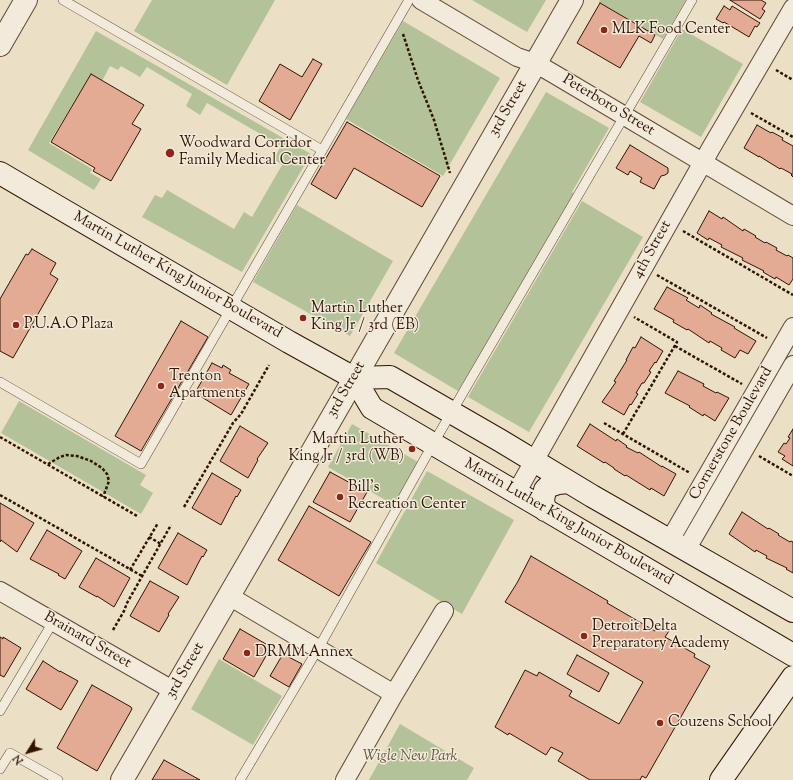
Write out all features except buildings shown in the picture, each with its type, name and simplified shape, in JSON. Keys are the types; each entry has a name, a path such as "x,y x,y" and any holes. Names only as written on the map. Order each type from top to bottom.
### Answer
{"main road":[{"path":"0,45 26,0"},
{"name":"3rd Street","path":"122,780 572,0"},
{"name":"Martin Luther King Junior Boulevard","path":"0,173 354,378 372,408 793,655"},
{"path":"354,378 390,377 452,412 568,482 793,611"},
{"path":"545,510 543,500 545,490 549,486 568,482"},
{"path":"721,780 793,677"}],"street":[{"name":"Peterboro Street","path":"421,0 517,57 535,63 793,216"},
{"name":"4th Street","path":"516,493 702,163 793,8"},
{"name":"Cornerstone Boulevard","path":"678,545 793,327"},
{"name":"Cornerstone Boulevard","path":"678,545 793,365"},
{"name":"Brainard Street","path":"0,591 174,691"},
{"path":"229,596 394,694"},
{"path":"345,780 444,611"}],"lane":[{"path":"63,0 77,3 322,150"},
{"path":"0,382 141,464 409,0"},
{"path":"240,780 318,648 433,444 692,0"},
{"path":"0,711 53,622"},
{"path":"0,770 10,753 58,780"}],"path":[{"path":"398,20 418,80 434,120 450,174"},
{"path":"776,70 793,80"},
{"path":"751,113 793,137"},
{"path":"682,231 793,295"},
{"path":"657,275 771,340"},
{"path":"623,434 677,342 633,317"},
{"path":"675,346 745,386"},
{"path":"184,507 233,423 241,414 269,366"},
{"path":"604,423 694,475"},
{"path":"0,437 137,516"},
{"path":"755,454 793,476"},
{"path":"48,464 66,455 77,456 91,461 102,468 107,474 109,481 103,497"},
{"path":"0,495 142,576"},
{"path":"130,570 158,523"},
{"path":"113,630 172,525"},
{"path":"149,537 161,544"}],"green space":[{"path":"152,0 275,0 227,85 134,31"},
{"path":"472,0 546,0 527,32"},
{"path":"600,0 686,0 663,39 599,2"},
{"path":"403,21 500,78 443,176 346,119"},
{"path":"682,29 743,64 701,137 640,102"},
{"path":"96,31 311,154 242,272 142,217 155,195 162,198 167,190 234,229 244,212 252,217 282,165 274,159 281,146 207,103 200,115 186,106 192,94 147,67 140,77 121,66 118,70 110,66 102,81 91,74 49,143 92,169 90,173 101,179 94,190 28,150"},
{"path":"546,92 609,128 572,192 576,195 458,391 394,353"},
{"path":"582,201 643,237 529,432 468,397"},
{"path":"297,205 393,261 350,336 253,282"},
{"path":"19,401 146,475 140,485 153,493 141,514 1,433"},
{"path":"352,424 418,462 394,505 328,467"},
{"path":"427,471 514,520 462,614 376,563"},
{"path":"219,659 282,696 253,745 191,709"},
{"name":"Wigle New Park","path":"400,724 474,768 467,780 369,780"}],"place":[{"name":"MLK Food Center","path":"604,30"},
{"name":"Woodward Corridor Family Medical Center","path":"170,153"},
{"name":"Martin Luther King Jr / 3rd (EB)","path":"303,318"},
{"name":"P.U.A.O Plaza","path":"16,325"},
{"name":"Trenton Apartments","path":"161,386"},
{"name":"Martin Luther King Jr / 3rd (WB)","path":"412,449"},
{"name":"Bill's Recreation Center","path":"340,497"},
{"name":"Detroit Delta Preparatory Academy","path":"584,636"},
{"name":"DRMM Annex","path":"247,653"},
{"name":"Couzens School","path":"660,723"}]}
